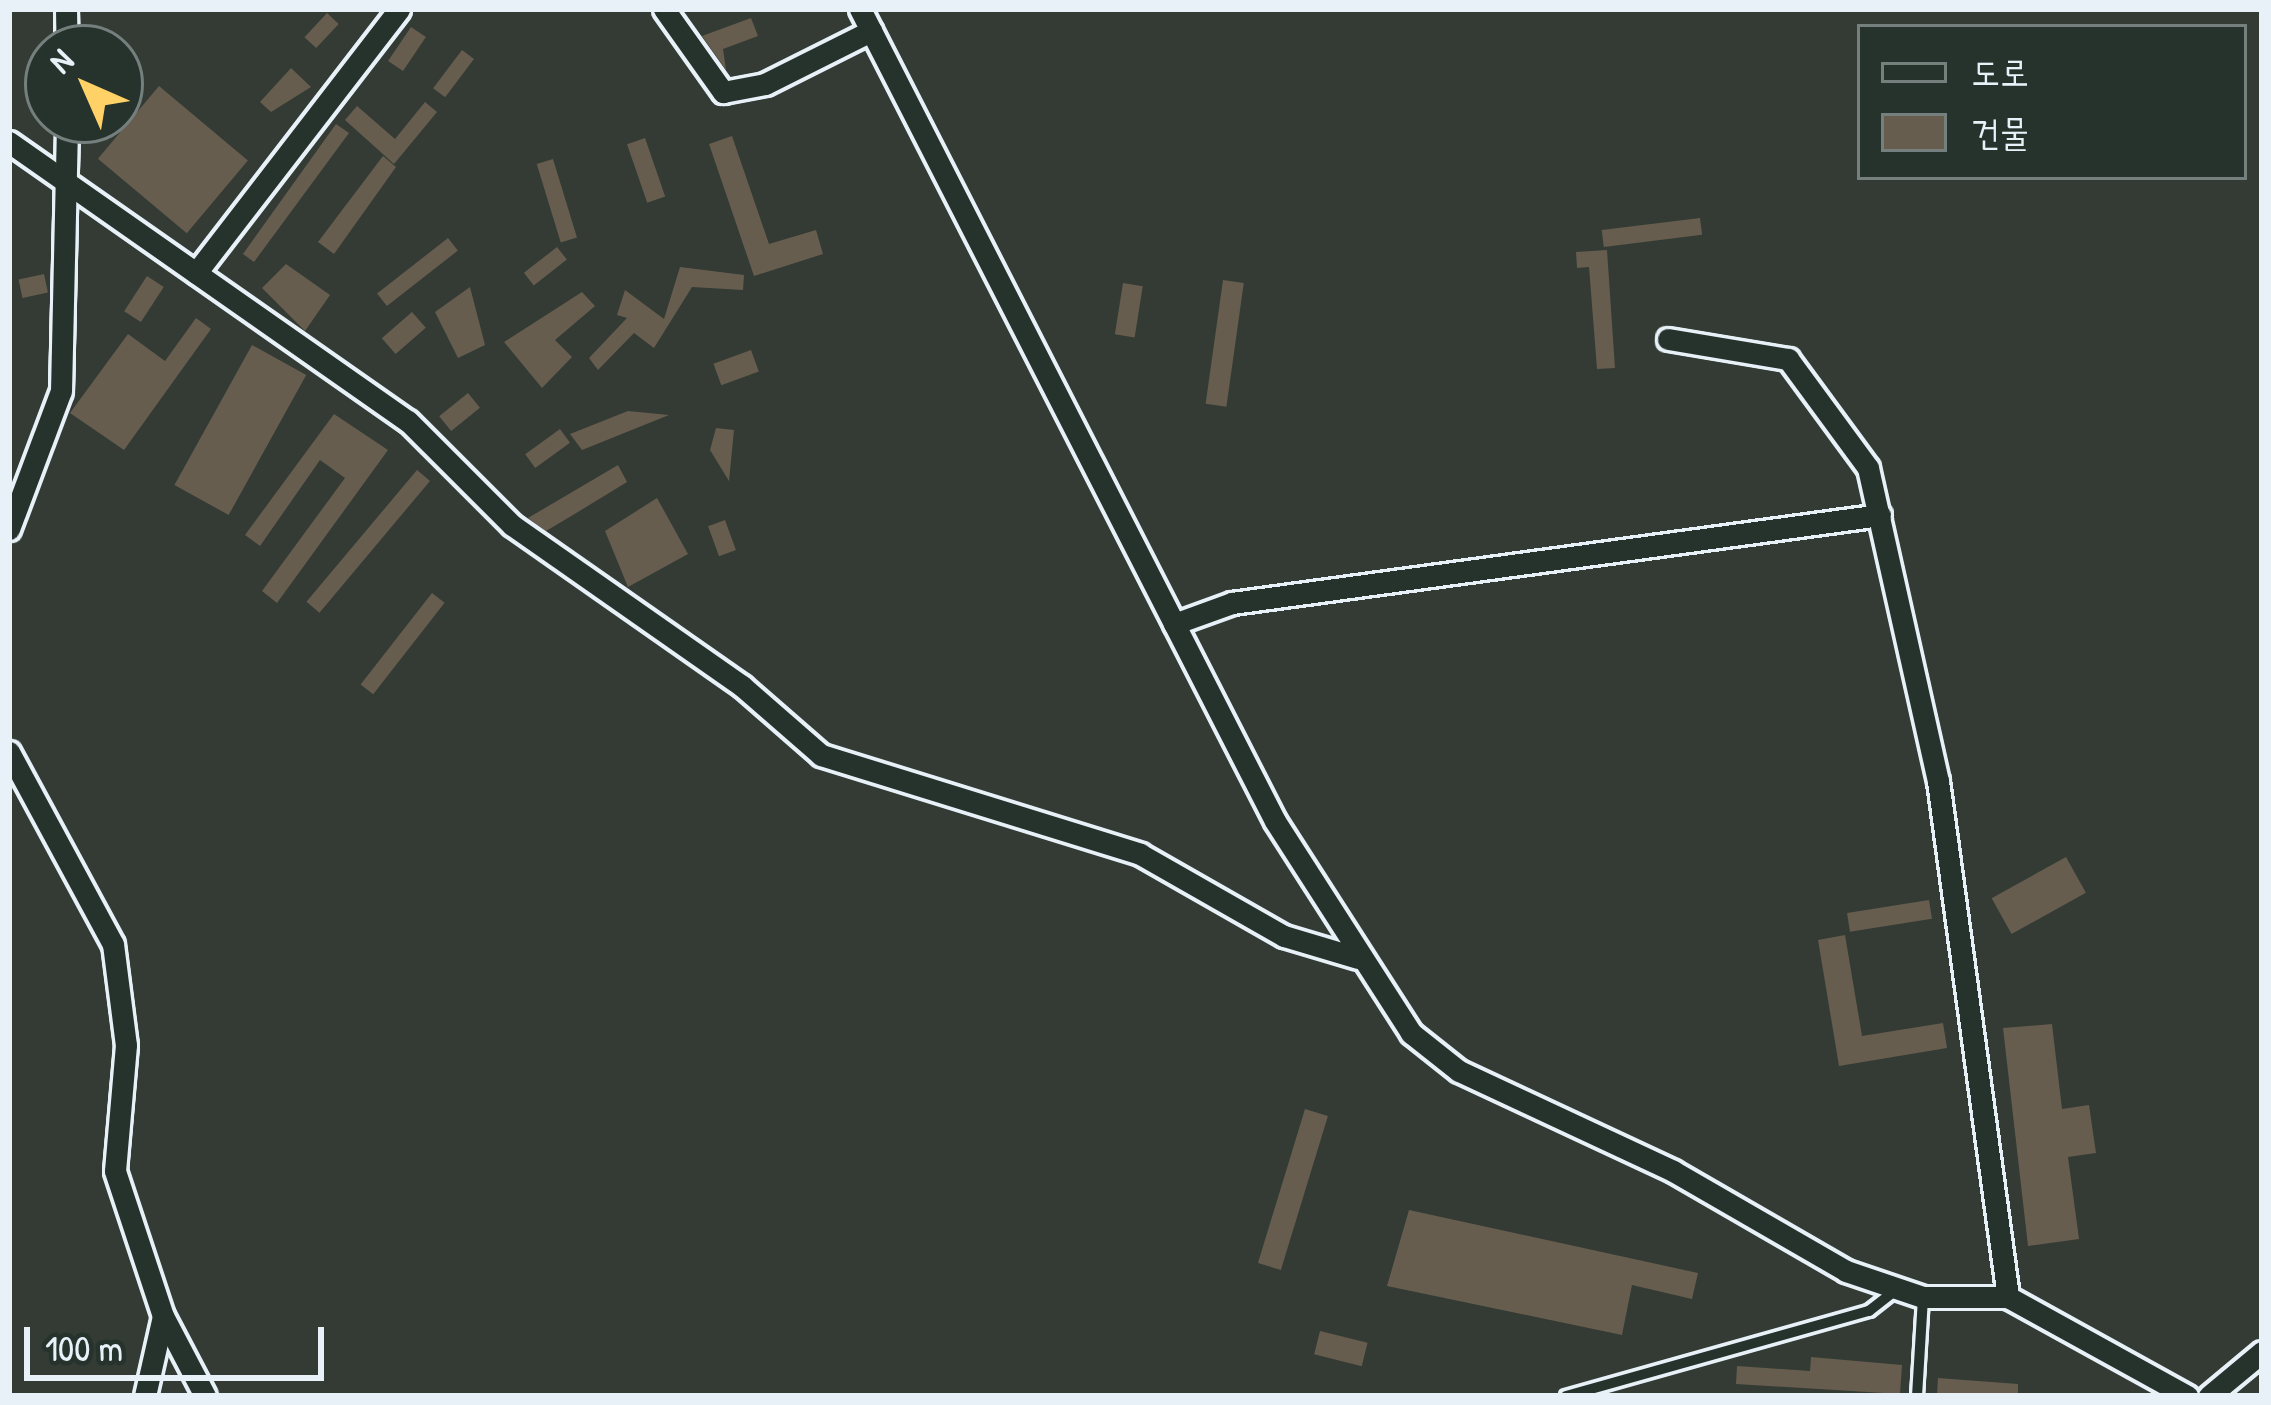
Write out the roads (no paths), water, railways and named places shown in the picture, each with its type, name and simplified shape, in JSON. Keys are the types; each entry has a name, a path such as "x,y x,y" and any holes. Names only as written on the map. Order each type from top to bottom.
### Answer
{"street":[{"path":"196,273 399,9"},
{"path":"664,9 723,92 765,84 871,31"},
{"path":"860,9 1174,624 1358,958 1411,1033 1459,1071 1898,1289 1923,1297 2008,1297 2186,1396"},
{"path":"9,142 67,178 408,421 512,525 742,686 821,755 1140,854 1285,936 1358,958"},
{"path":"9,529 61,392 67,144"},
{"path":"1668,339 1740,346 1808,375 1858,443 1880,515 1939,791 2008,1297"},
{"path":"1174,624 1232,603 1880,515"},
{"path":"9,752 113,944 126,1046 115,1171 163,1316 205,1396"},
{"path":"145,1396 163,1316"},
{"path":"2209,1396 2262,1352"}],"lane":[{"path":"1566,1396 1869,1311 1898,1289"},
{"path":"1917,1396 1923,1297"}]}
